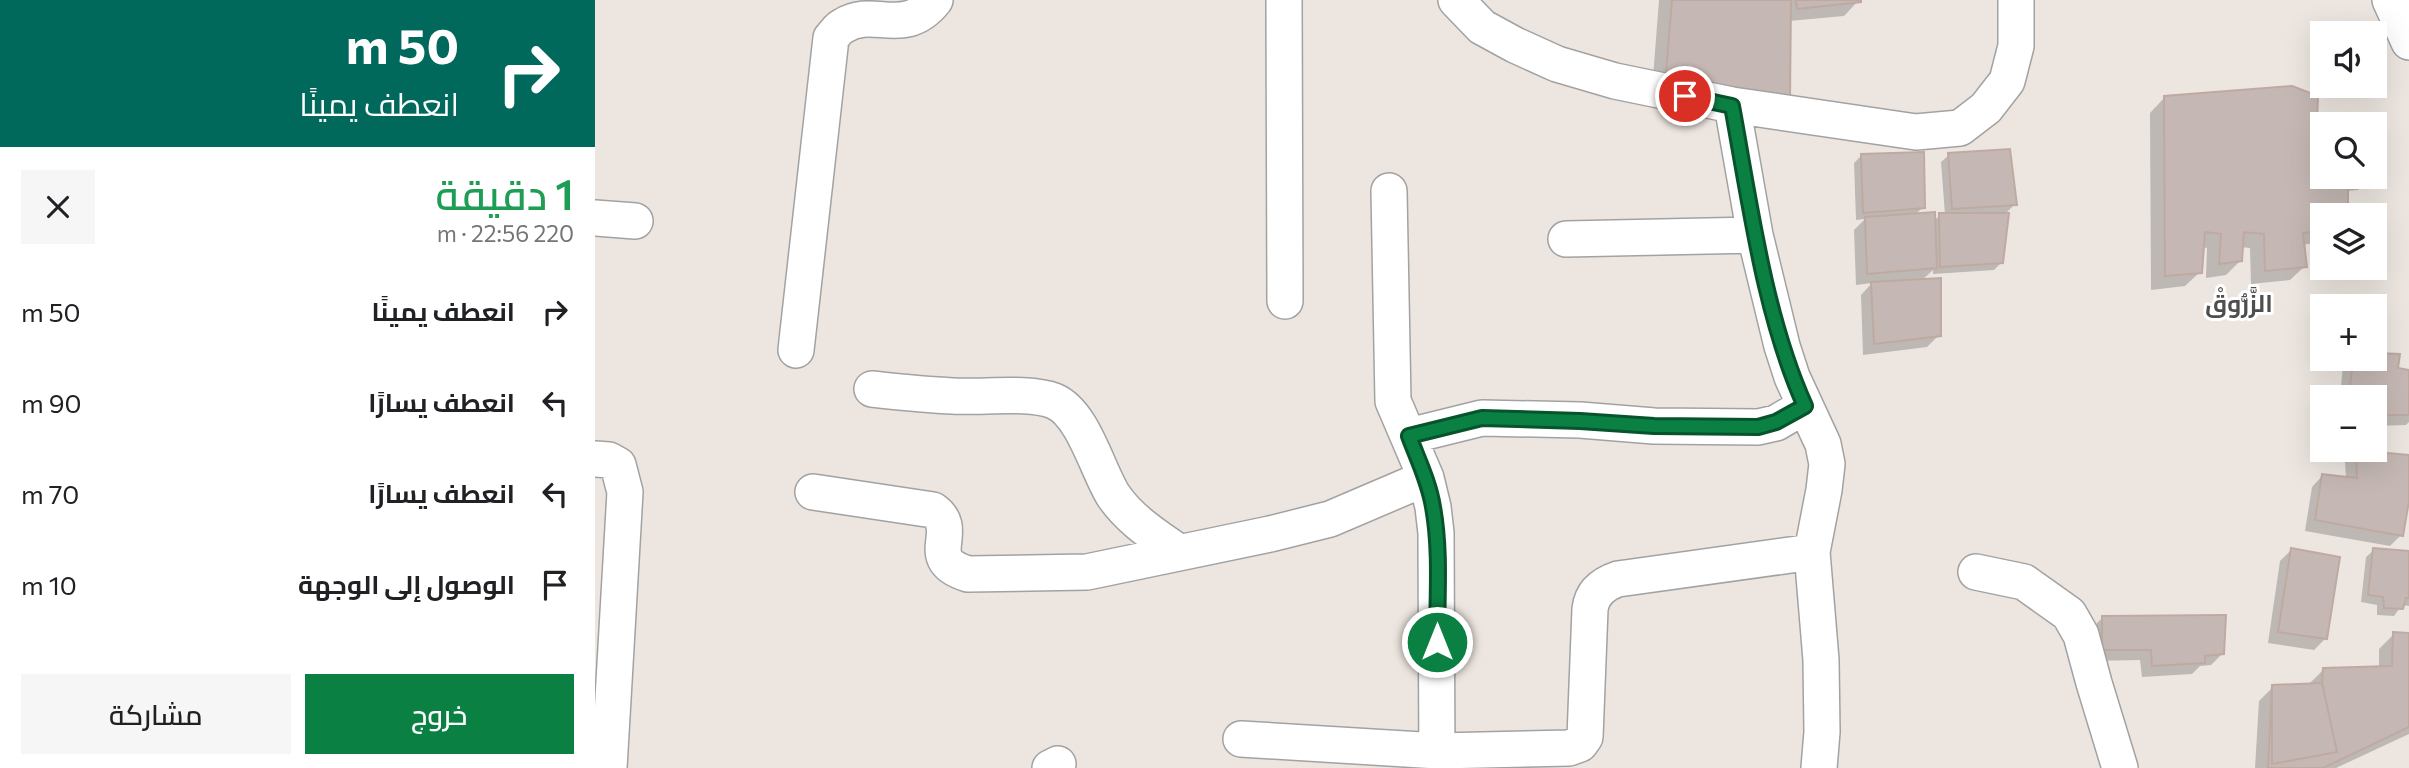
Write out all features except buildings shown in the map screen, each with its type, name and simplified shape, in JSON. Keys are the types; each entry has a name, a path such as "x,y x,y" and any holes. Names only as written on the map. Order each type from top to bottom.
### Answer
{"street":[{"path":"796,350 831,38 842,26 856,20 912,20 928,9 935,0"},
{"path":"1284,0 1285,301"},
{"path":"1456,0 1482,27 1515,45 1557,64 1615,81 1732,106 1916,132 1960,128 1986,108 2007,81 2016,46 2016,0"},
{"path":"2390,0 2409,42"},
{"path":"1732,106 1755,235 1782,346 1792,377 1823,444 1827,464 1812,552 1821,660 1822,732 1819,768"},
{"path":"1389,191 1393,401 1426,478 1436,533 1437,759"},
{"path":"595,218 635,221"},
{"path":"1566,239 1755,235"},
{"path":"873,389 953,397 1038,397 1056,402 1072,413 1114,496 1150,533 1177,551"},
{"path":"1409,436 1482,418 1654,426 1758,427 1776,422 1805,406"},
{"path":"595,459 609,460 618,466 625,492 609,768"},
{"path":"813,492 933,510 939,514 945,525 945,564 968,575 1087,572 1177,551 1270,534 1330,519 1426,478"},
{"path":"1241,739 1437,759 1569,748 1580,744 1585,737 1591,600 1607,582 1812,552"},
{"path":"1976,572 2024,582 2069,614 2081,635 2120,768"}],"district":[{"name":"الزَّرُّوقْ","path":"2239,304"}],"route":[{"path":"1437,642 1436,533 1433,507 1426,478 1409,436 1482,418 1654,426 1758,427 1792,415 1805,406 1782,346 1755,235 1732,106 1685,96"}]}
